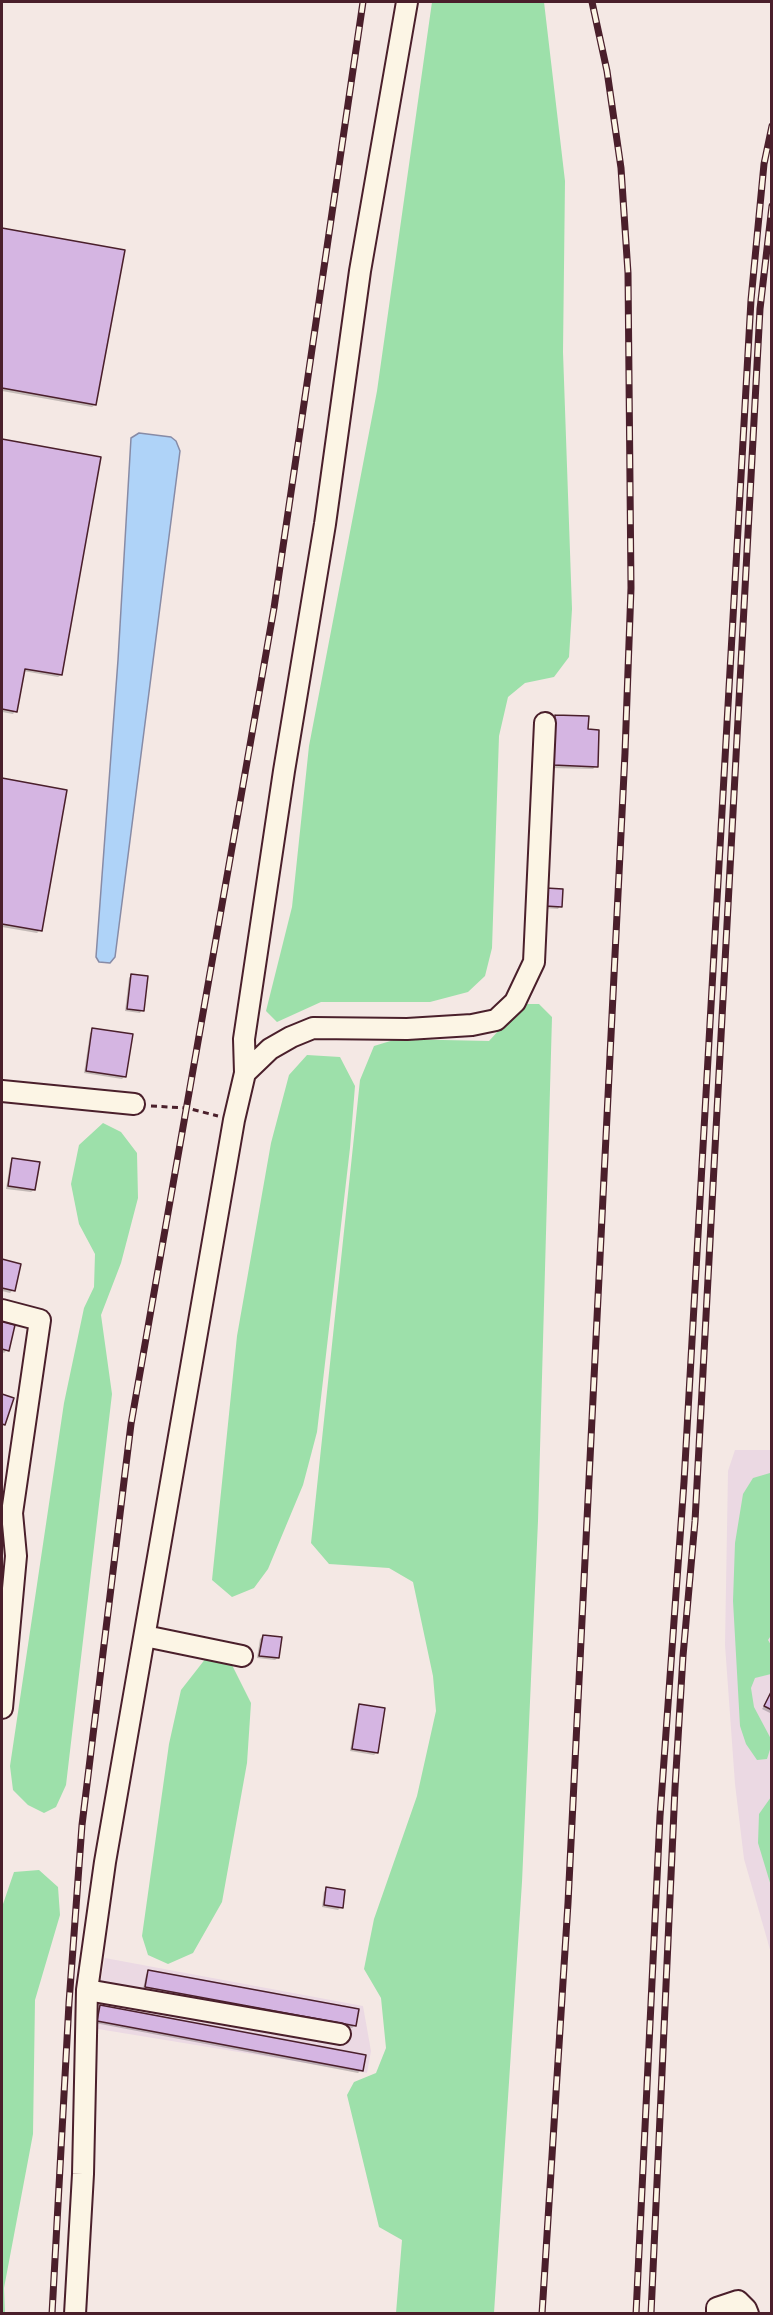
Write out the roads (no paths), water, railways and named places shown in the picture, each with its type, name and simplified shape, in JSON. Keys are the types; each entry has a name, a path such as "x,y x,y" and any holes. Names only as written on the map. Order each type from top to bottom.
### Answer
{"street":[{"path":"75,2313 83,2174 87,1990 105,1862 234,1120 245,1072 244,1039 325,524 360,271 407,2"},
{"path":"245,1072 270,1049 313,1028 407,1029 472,1024 496,1020 515,1002 534,962 545,723"},
{"path":"2,1091 134,1104"},
{"path":"2,1310 40,1320 12,1513 2,1708"},
{"path":"146,1636 242,1656"},
{"path":"87,1990 340,2034"},
{"path":"717,2313 717,2308 738,2301 747,2313"}],"water":[{"path":"139,433 171,437 176,441 180,451 115,957 110,963 99,962 96,957 118,660 131,438"}],"railway":[{"path":"52,2314 69,2003 82,1825 131,1424 274,608 363,2"},
{"path":"542,2314 568,1903 625,753 631,588 628,273 621,168 607,71 592,2"},
{"path":"636,2314 660,1816 684,1482 751,300 764,164 772,126"},
{"path":"651,2314 675,1788 683,1656 695,1521 760,309 772,206"}]}
